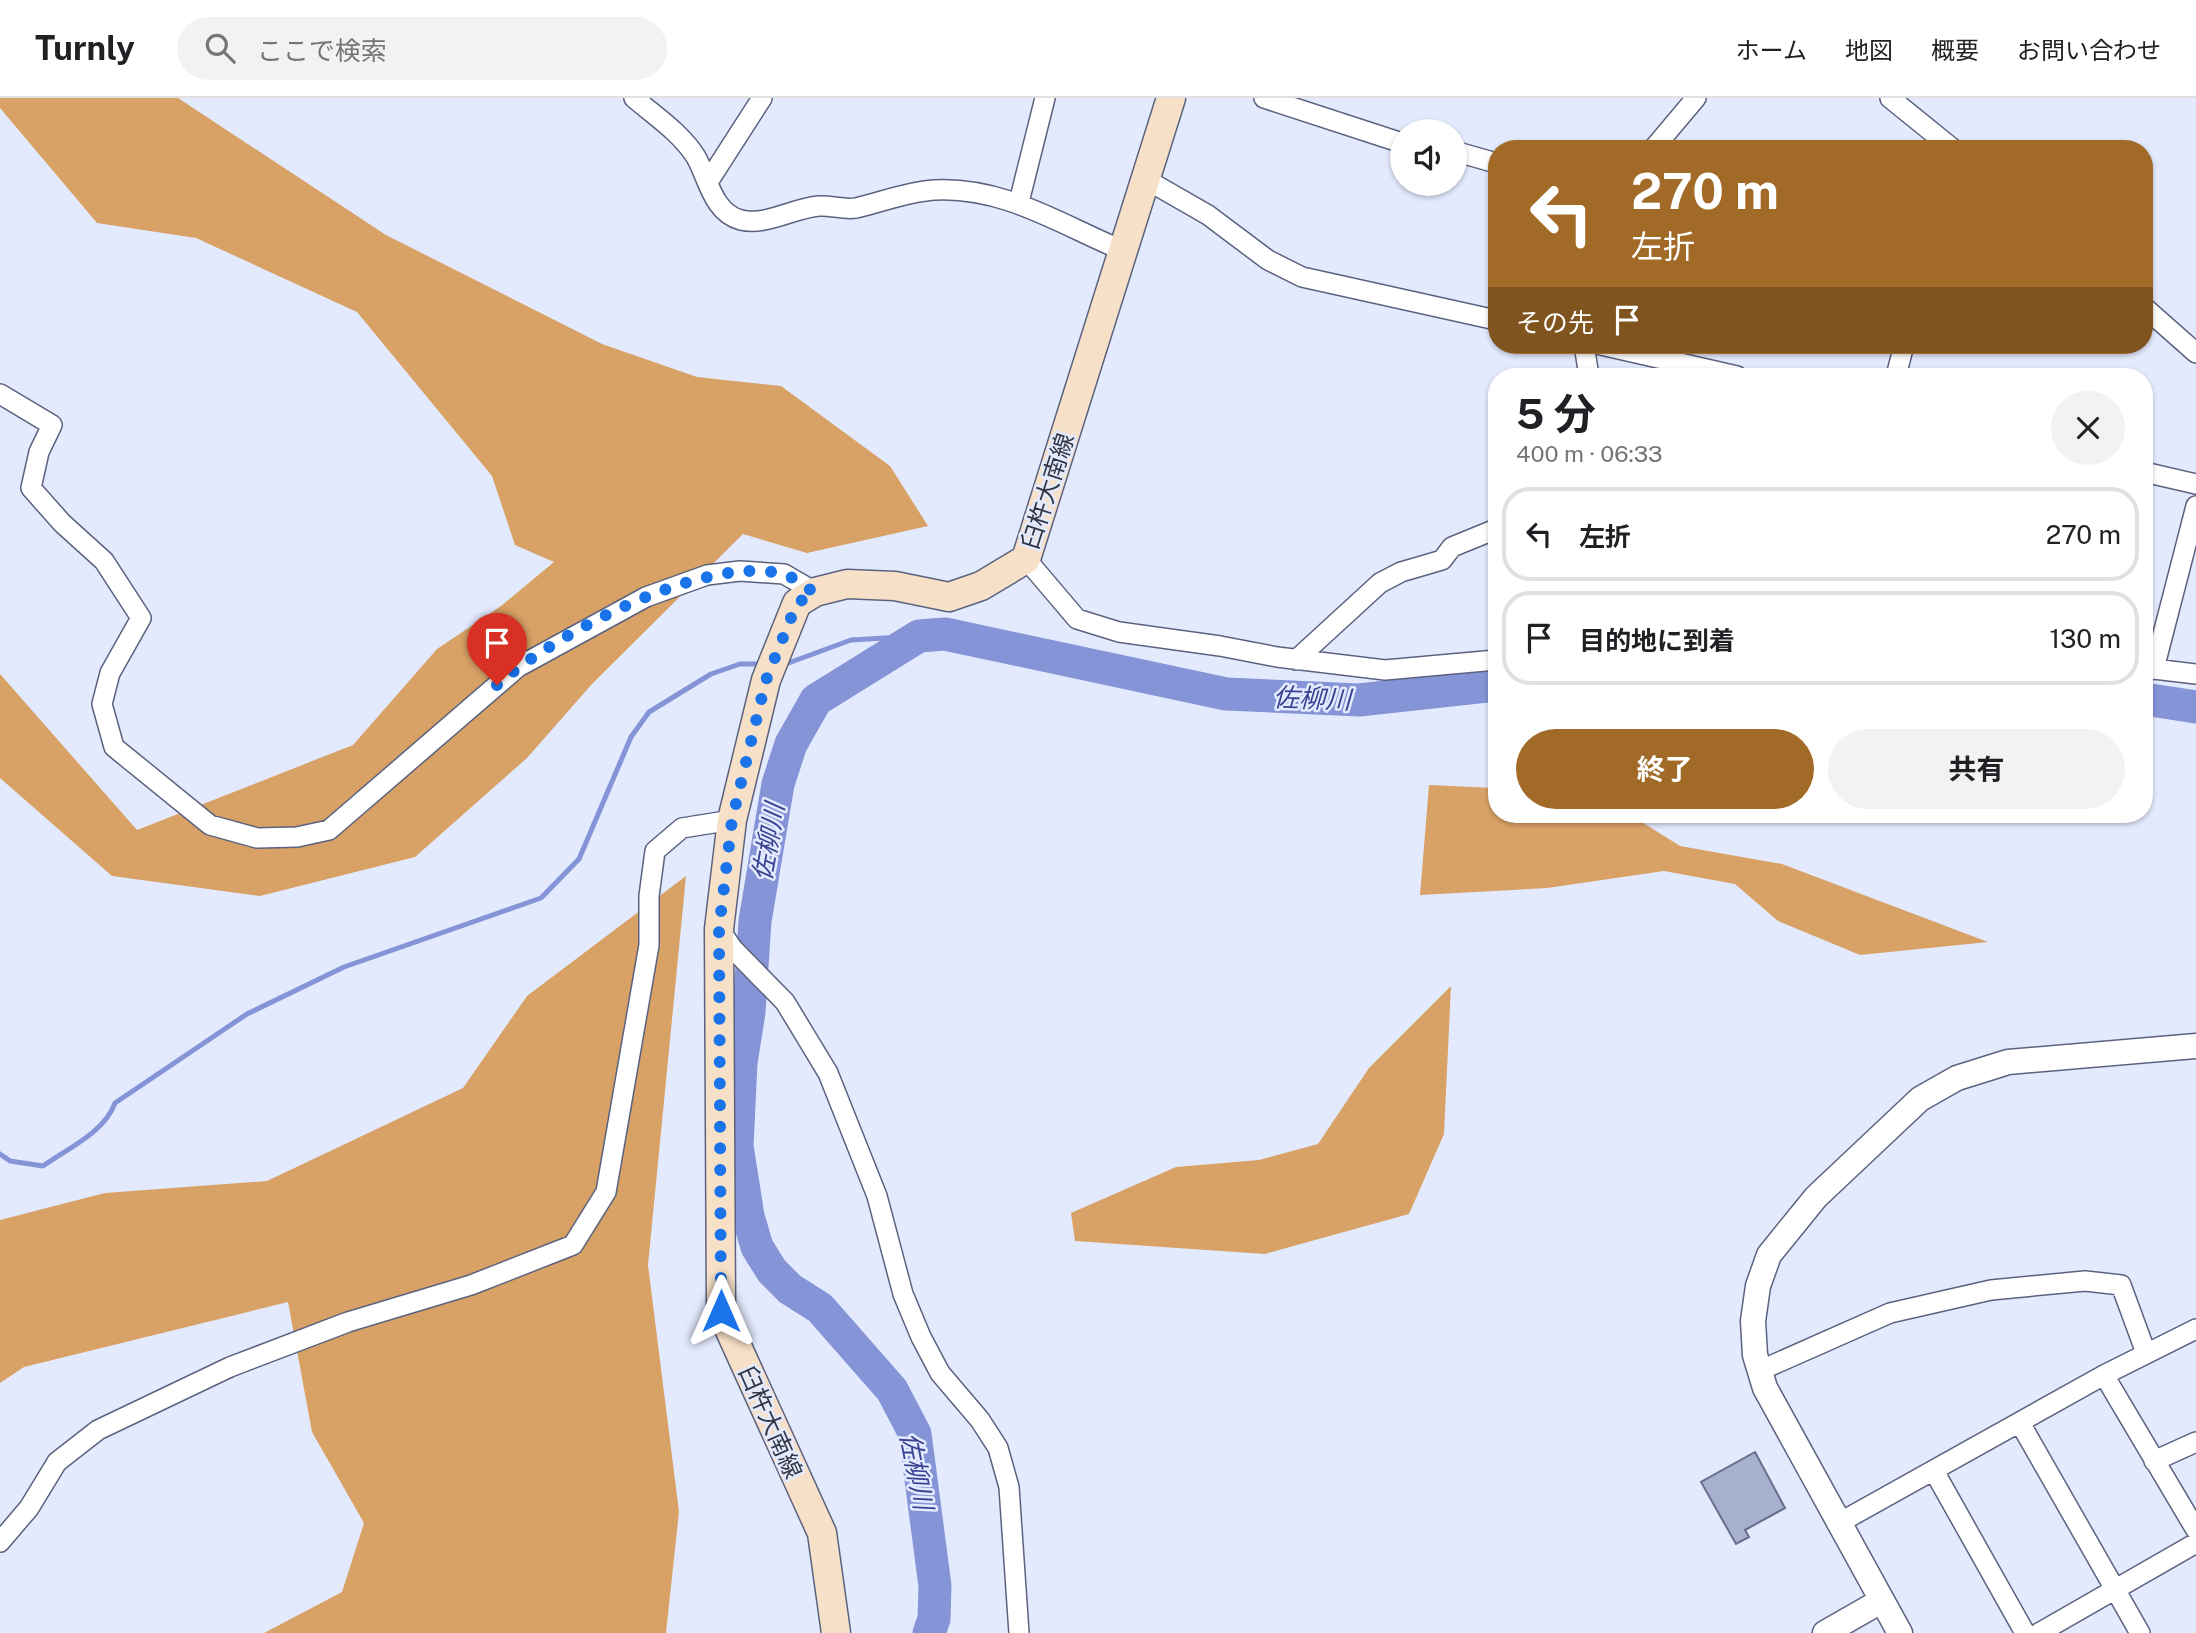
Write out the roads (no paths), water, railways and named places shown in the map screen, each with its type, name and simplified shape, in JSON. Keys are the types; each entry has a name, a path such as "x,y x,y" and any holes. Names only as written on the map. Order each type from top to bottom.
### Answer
{"main road":[{"name":"臼杵大南線","path":"836,1633 822,1533 721,1311 719,929 732,820 766,680 797,603 815,593 847,584 895,586 949,597 981,586 1026,559 1171,98"}],"street":[{"path":"635,98 695,155 719,205 740,220 764,219 819,206 855,208 887,198 932,190 962,190 1019,202 1068,228 1124,251"},
{"path":"708,182 762,98"},
{"path":"1019,202 1032,139 1045,98"},
{"path":"1264,98 1390,139"},
{"path":"1661,140 1696,98"},
{"path":"1891,98 1943,140"},
{"path":"1467,155 1488,161"},
{"path":"1147,180 1208,215 1268,260 1302,277 1488,318"},
{"path":"2153,315 2196,353"},
{"path":"1640,354 1702,368"},
{"path":"0,394 52,425 39,452 31,488 62,523 104,561 141,618 110,673 103,704 114,747 210,825 257,838 297,837 329,830 518,667 646,597 707,575 740,571 784,574 815,593"},
{"path":"2153,474 2196,484"},
{"path":"2153,656 2196,506"},
{"path":"1296,660 1380,583 1401,572 1442,560 1452,548 1488,532"},
{"path":"1026,559 1077,619 1119,632 1296,660 1385,670 1488,661"},
{"path":"2153,670 2196,674"},
{"path":"0,1542 29,1508 57,1462 98,1430 230,1367 348,1322 471,1284 572,1245 606,1192 649,945 649,896 655,851 682,828 732,820"},
{"path":"719,929 733,949 785,1002 828,1073 877,1196 903,1294 921,1337 940,1373 980,1420 998,1448 1009,1488 1019,1633"},
{"path":"1900,1633 1837,1524 1773,1405 1759,1371 1753,1321 1758,1286 1769,1255 1816,1197 1920,1099 1956,1078 2008,1062 2196,1046"},
{"path":"1759,1371 1890,1313 1991,1290 2085,1281 2121,1285 2146,1353"},
{"path":"1837,1524 2104,1375 2196,1329"},
{"path":"2104,1375 2196,1530"},
{"path":"2020,1423 2140,1633"},
{"path":"2154,1461 2196,1442"},
{"path":"1934,1471 2025,1633"},
{"path":"2039,1633 2196,1543"},
{"path":"1825,1633 1881,1601"}],"waterway":[{"name":"佐柳川","path":"929,1633 934,1619 935,1586 915,1434 892,1390 820,1308 790,1289 772,1271 757,1247 748,1216 737,1146 741,1063 749,1012 755,921 778,784 791,744 816,700 919,636 945,634 1226,694 1359,700 1488,686"},
{"path":"783,665 851,640 919,636"},
{"path":"0,1154 10,1161 43,1166 94,1131 103,1123 115,1103 247,1014 344,967 541,898 579,859 631,737 649,712 711,674 740,664 762,664"},
{"name":"佐柳川","path":"2153,700 2196,707"}]}
